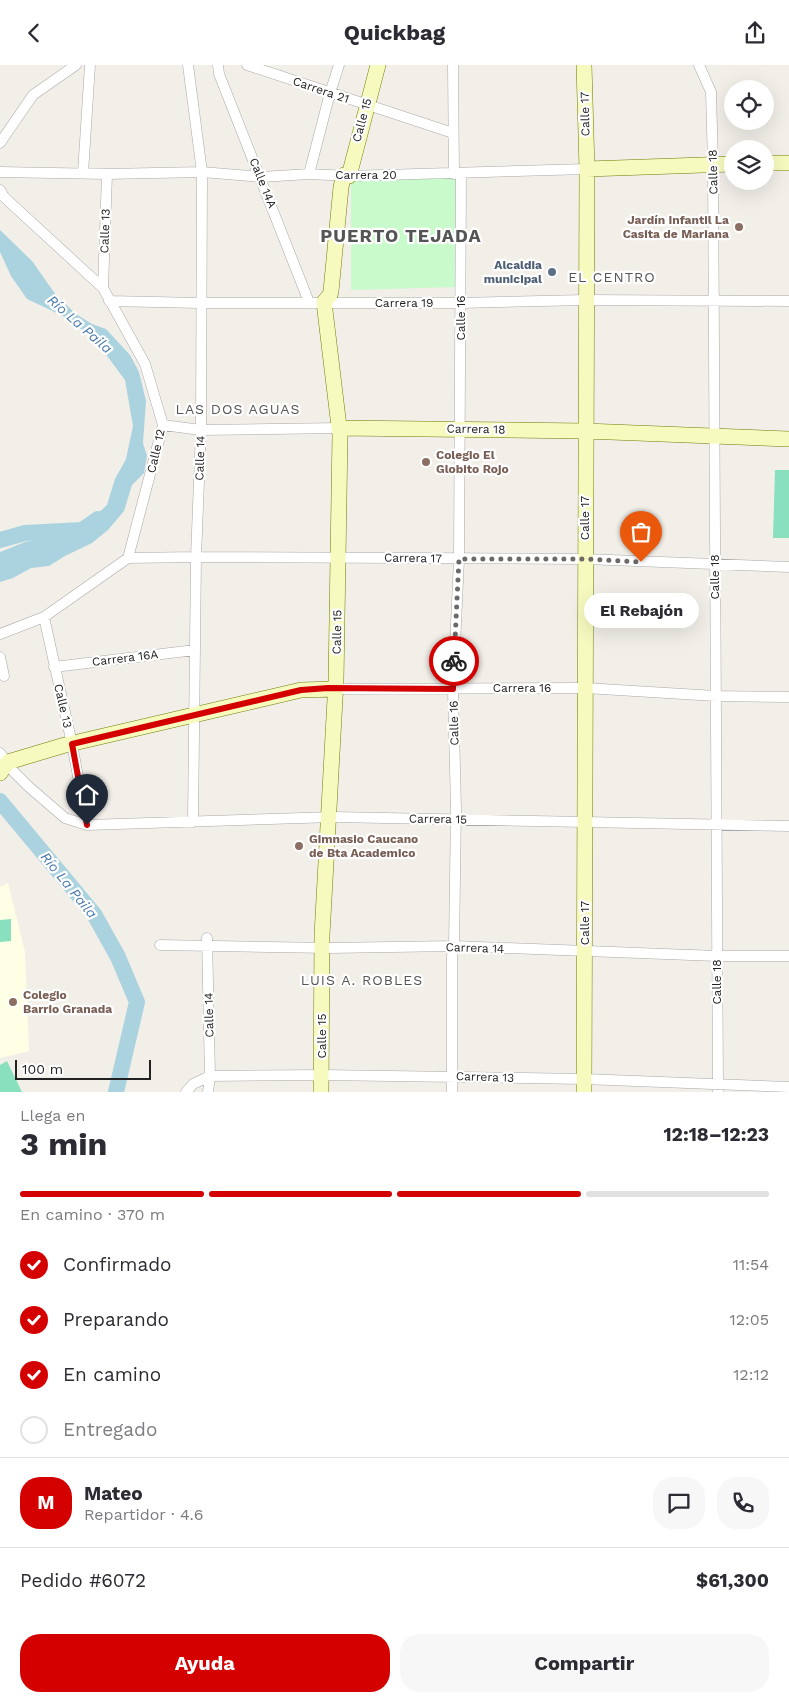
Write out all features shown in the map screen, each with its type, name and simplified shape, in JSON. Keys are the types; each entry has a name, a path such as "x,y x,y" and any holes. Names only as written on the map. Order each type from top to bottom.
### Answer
{"street":[{"path":"0,143 33,95 76,65"},
{"path":"83,173 90,65"},
{"name":"Calle 14","path":"188,65 202,172 201,430 196,557 193,822"},
{"name":"Calle 14A","path":"218,65 219,74 261,177 316,302"},
{"name":"Carrera 21","path":"247,65 453,133"},
{"path":"310,174 339,65"},
{"name":"Calle 15","path":"321,1092 323,947 336,689 340,428 316,302 330,295 340,187 347,176 378,65"},
{"name":"Calle 16","path":"452,1092 455,820 453,689 459,559 461,303 458,173 453,133 453,65"},
{"name":"Calle 17","path":"584,65 587,169 585,300 584,1085"},
{"name":"Calle 18","path":"699,65 711,92 713,164 718,1088"},
{"path":"774,163 789,163"},
{"name":"Carrera 20","path":"0,172 108,174 202,172 261,177 310,174 347,176 724,164"},
{"name":"Calle 13","path":"103,287 108,174"},
{"name":"Calle 12","path":"0,190 4,197 103,287 145,364 163,425 128,559"},
{"name":"Carrera 19","path":"109,301 461,303 585,300 789,301"},
{"name":"Carrera 18","path":"163,425 201,430 460,429 585,431 789,439"},
{"name":"Carrera 17","path":"128,559 196,557 585,559 789,567"},
{"path":"0,634 44,617 128,559"},
{"name":"Calle 13","path":"44,617 72,744 87,825"},
{"name":"Carrera 16A","path":"54,667 195,650"},
{"path":"0,657 4,676"},
{"name":"Carrera 16","path":"2,765 72,744 301,690 585,688 716,696 789,697"},
{"name":"Carrera 15","path":"2,765 13,771 28,787 65,819 87,825 328,818 789,826"},
{"name":"Calle 14","path":"207,942 210,1076 208,1092"},
{"name":"Carrera 14","path":"160,945 207,942 323,947 454,946 717,956 789,956"},
{"path":"186,1092 193,1085 210,1076"},
{"name":"Carrera 13","path":"210,1076 452,1076 584,1085 718,1088 789,1087"}],"shaded area":[{"name":"Colegio Barrio Granada","path":"8,883 25,952 29,1051 0,1058 0,887"}],"green space":[{"path":"456,176 457,287 351,290 351,178"},
{"path":"775,470 789,470 789,538 773,538"},
{"path":"11,919 11,941 0,942 0,920"},
{"path":"7,1061 22,1092 0,1092 0,1065"}],"water":[{"path":"0,230 32,261 56,295 76,314 92,324 106,329 130,355 139,372 146,401 143,443 147,456 144,473 132,485 124,511 108,530 92,543 49,566 31,568 13,578 0,582 0,552 25,542 48,537 64,537 79,531 107,505 115,479 126,459 133,426 125,380 90,333 72,325 63,316 27,299 11,276 0,252"}],"waterway":[{"name":"Río La Paila","path":"0,540 25,533 82,530 98,519"},
{"name":"Río La Paila","path":"0,801 94,914 118,957 137,1002 116,1092"}],"way so far":[{"path":"454,661 459,559 585,559 641,562"}],"place":[{"name":"Jardín Infantil La Casita de Mariana","path":"739,227"},
{"name":"Alcaldia municipal","path":"552,272"},
{"name":"Colegio El Globito Rojo","path":"426,462"},
{"name":"El Rebajón","path":"641,562"},
{"name":"Gimnasio Caucano de Bta Academico","path":"299,846"},
{"name":"Colegio Barrio Granada","path":"13,1002"}],"district":[{"name":"PUERTO TEJADA","path":"401,236"},
{"name":"EL CENTRO","path":"612,277"},
{"name":"LAS DOS AGUAS","path":"238,409"},
{"name":"LUIS A. ROBLES","path":"362,980"}],"route":[{"path":"87,825 72,744 301,690 328,688 453,689 454,661"}]}
